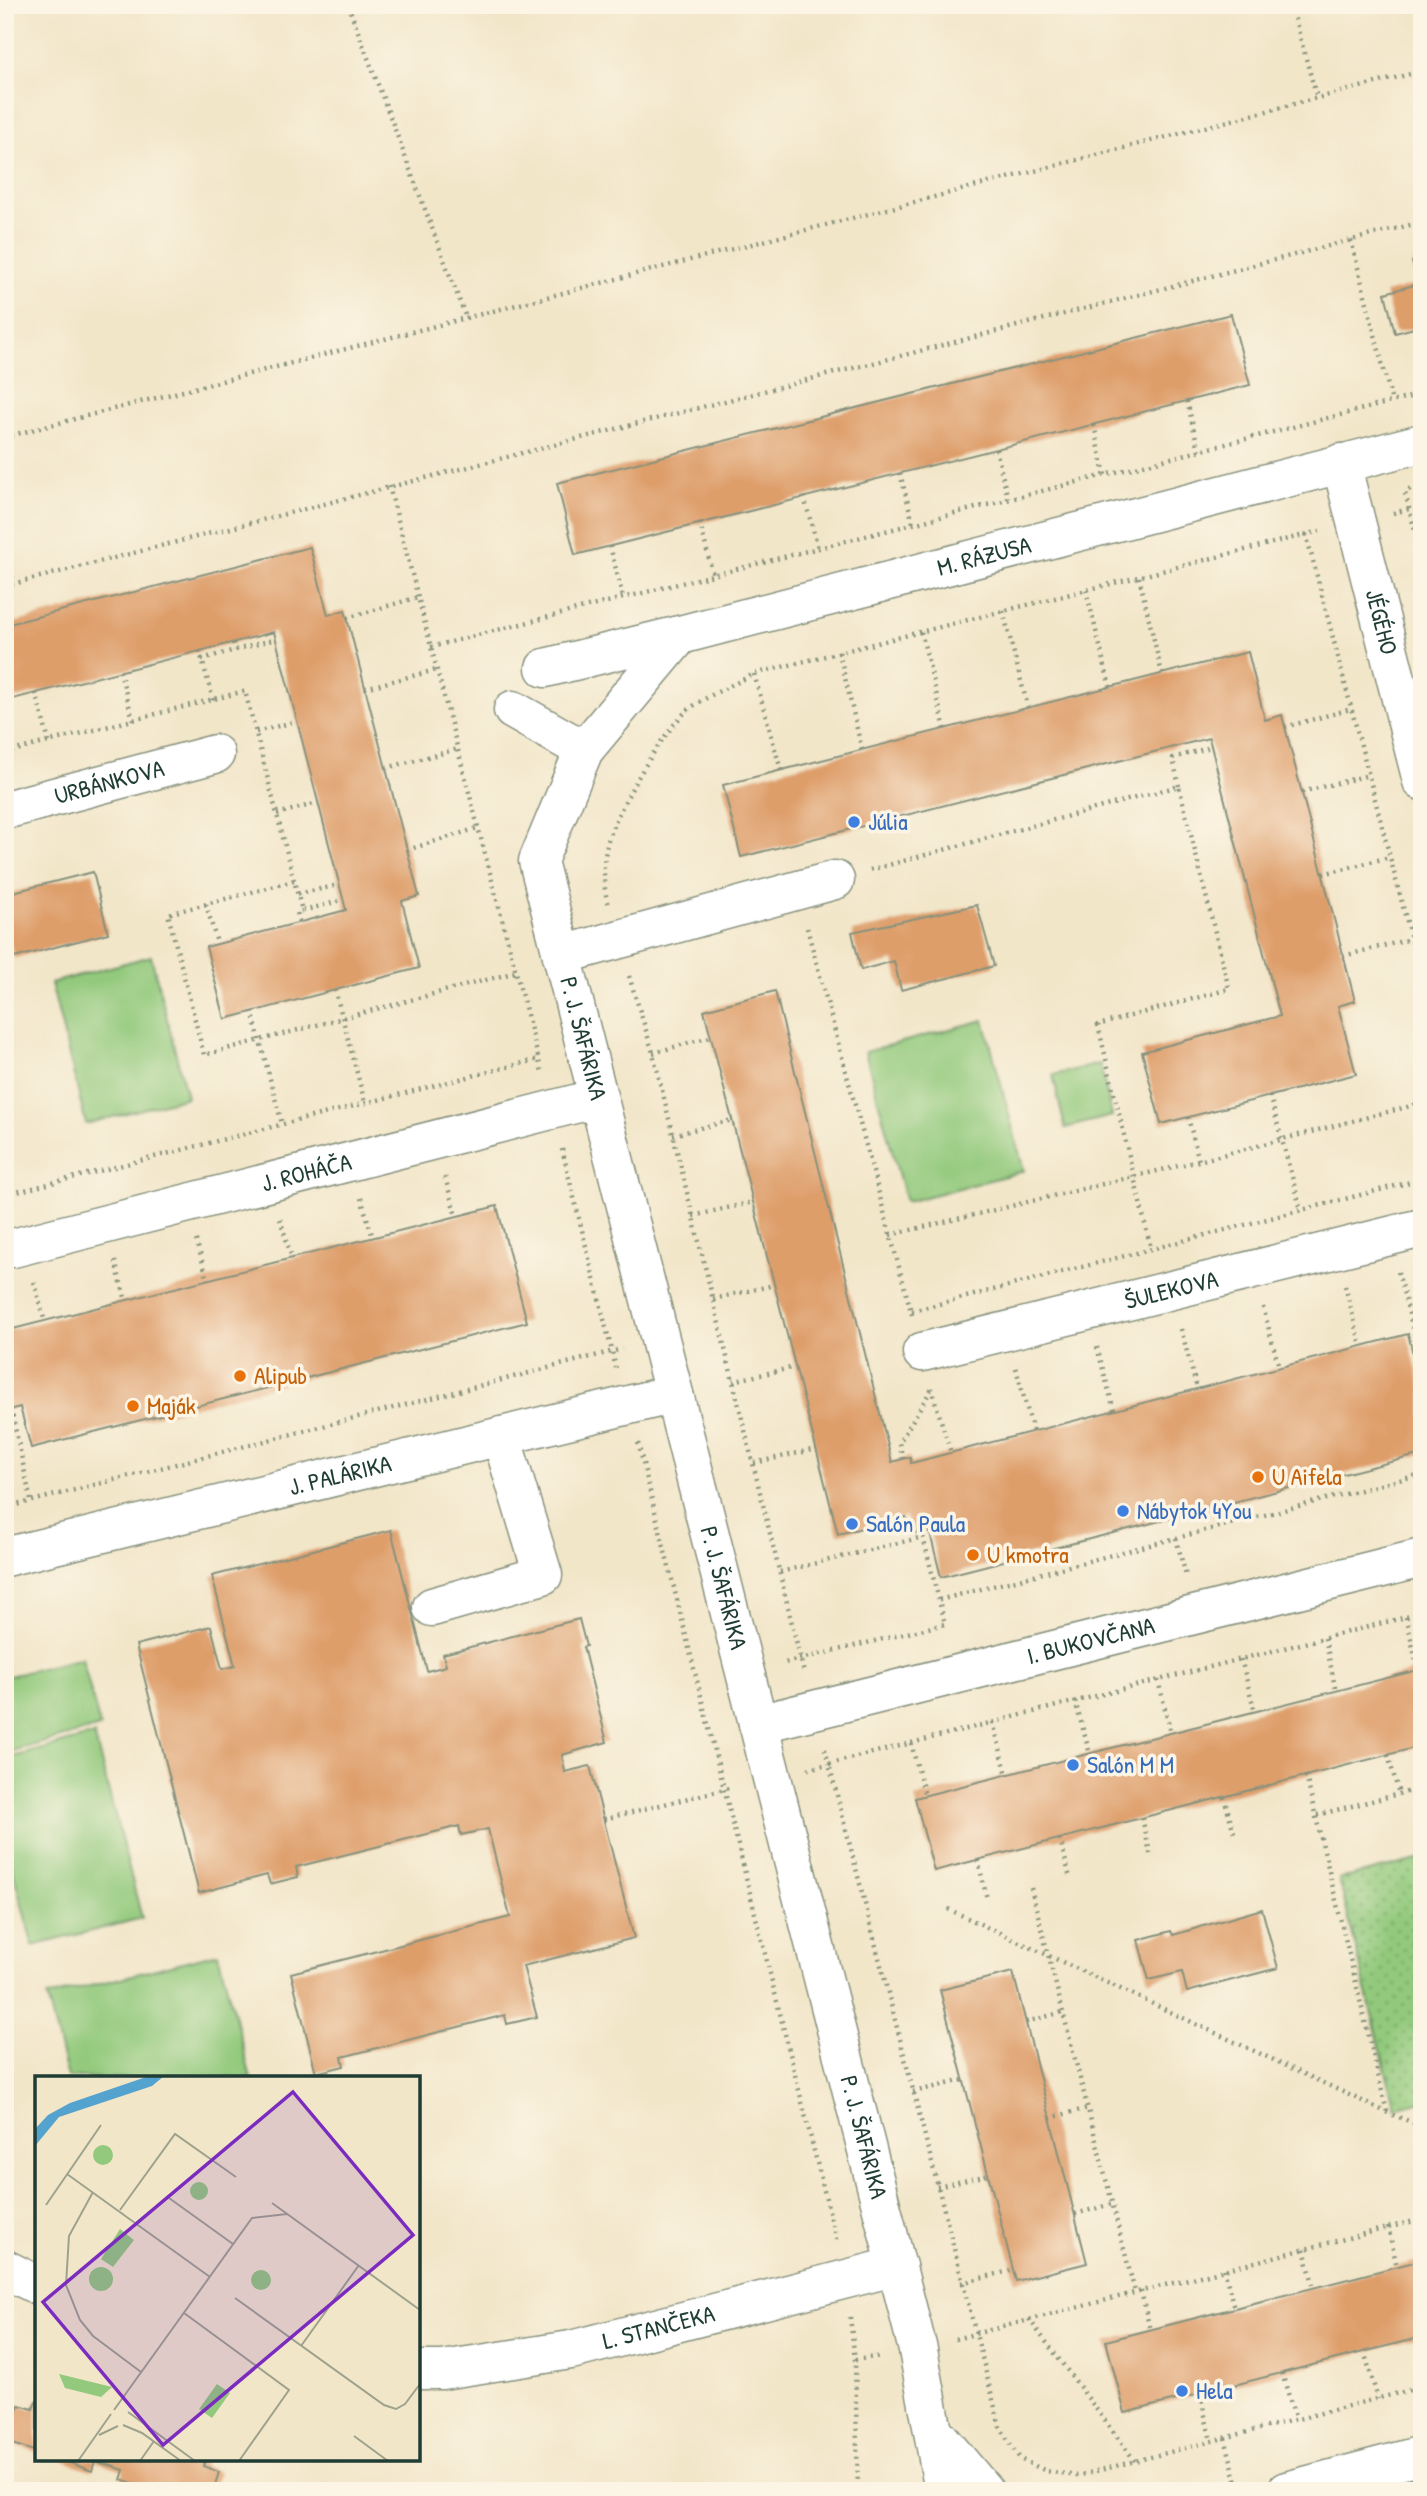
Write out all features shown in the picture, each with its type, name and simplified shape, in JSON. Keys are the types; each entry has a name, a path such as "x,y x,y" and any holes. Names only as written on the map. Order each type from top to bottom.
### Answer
{"street":[{"name":"M. RÁZUSA","path":"545,668 1422,443"},
{"name":"JÉGÉHO","path":"1341,463 1422,781"},
{"name":"P. J. ŠAFÁRIKA","path":"680,635 584,750 538,860 918,2350 944,2491"},
{"path":"513,710 584,750"},
{"name":"URBÁNKOVA","path":"5,810 215,754"},
{"path":"562,955 835,880"},
{"name":"J. ROHÁČA","path":"22,1259 598,1098"},
{"name":"ŠULEKOVA","path":"922,1352 1422,1228"},
{"name":"J. PALÁRIKA","path":"5,1557 674,1394"},
{"path":"432,1607 542,1576 501,1436"},
{"name":"I. BUKOVČANA","path":"758,1724 1422,1558"},
{"name":"L. STANČEKA","path":"420,2370 442,2371 571,2350 897,2266"},
{"path":"5,2269 35,2284"},
{"name":"P. J. ŠAFÁRIKA","path":"935,2433 984,2491"},
{"path":"1286,2491 1347,2483 1422,2455"}],"path":[{"path":"348,5 466,318"},
{"path":"1291,5 1317,98"},
{"path":"5,437 1422,71"},
{"path":"5,586 1422,222"},
{"path":"1351,240 1392,402"},
{"path":"431,647 1422,394"},
{"path":"1187,401 1199,451"},
{"path":"1094,425 1105,475"},
{"path":"996,449 1008,499"},
{"path":"900,473 914,523"},
{"path":"1414,485 1405,493 1422,557"},
{"path":"389,486 552,1109 611,1352 629,1405 846,2280 855,2360 858,2491"},
{"path":"804,497 818,548"},
{"path":"700,523 713,575"},
{"path":"1422,980 1306,534 754,674 687,711 653,753 623,805 606,847 604,890 653,1053 813,1709 1000,2427 1020,2459 1045,2471 1077,2476 1422,2387"},
{"path":"610,546 624,597"},
{"path":"5,550 14,584"},
{"path":"1139,577 1162,674"},
{"path":"1086,590 1110,687"},
{"path":"347,618 418,597"},
{"path":"1003,611 1028,708"},
{"path":"921,632 945,729"},
{"path":"202,659 276,639"},
{"path":"233,643 235,650"},
{"path":"200,651 213,700"},
{"path":"839,652 862,750"},
{"path":"365,688 436,670"},
{"path":"120,671 133,720"},
{"path":"754,674 781,770"},
{"path":"36,693 49,742"},
{"path":"1285,727 1351,709"},
{"path":"256,732 297,722"},
{"path":"1151,1249 1098,1025 1229,989 1173,758 1211,747"},
{"path":"386,768 458,749"},
{"path":"1302,792 1368,775"},
{"path":"835,880 1179,786"},
{"path":"277,814 318,803"},
{"path":"407,849 478,828"},
{"path":"1322,874 1390,857"},
{"path":"294,881 167,914 204,1055 516,972"},
{"path":"298,894 339,885"},
{"path":"797,890 931,1389 951,1453"},
{"path":"206,904 217,943"},
{"path":"299,922 297,912 302,911"},
{"path":"1343,956 1411,939"},
{"path":"335,990 365,1103"},
{"path":"252,1011 282,1124"},
{"path":"653,1053 710,1037"},
{"path":"5,1195 539,1059"},
{"path":"1270,1096 1301,1210"},
{"path":"890,1236 1199,1161 1422,1103"},
{"path":"1188,1117 1199,1161"},
{"path":"673,1135 732,1120"},
{"path":"443,1170 456,1216"},
{"path":"911,1311 1422,1179"},
{"path":"359,1190 373,1238"},
{"path":"693,1216 753,1202"},
{"path":"278,1210 292,1258"},
{"path":"193,1230 208,1280"},
{"path":"112,1250 126,1301"},
{"path":"22,1259 45,1322"},
{"path":"1397,1268 1422,1363"},
{"path":"1343,1282 1362,1346"},
{"path":"713,1299 774,1284"},
{"path":"1262,1303 1279,1367"},
{"path":"1180,1324 1197,1389"},
{"path":"5,1508 660,1339"},
{"path":"1097,1346 1114,1410"},
{"path":"733,1381 795,1367"},
{"path":"1016,1367 1033,1431"},
{"path":"903,1459 899,1443 931,1389"},
{"path":"11,1409 31,1501"},
{"path":"754,1464 816,1449"},
{"path":"939,1600 1422,1474"},
{"path":"745,1673 945,1624 922,1534 780,1572"},
{"path":"1176,1538 1182,1563"},
{"path":"829,1764 1422,1613"},
{"path":"1406,1617 1418,1670"},
{"path":"1325,1638 1336,1692"},
{"path":"1241,1659 1255,1712"},
{"path":"1158,1680 1171,1733"},
{"path":"1075,1701 1090,1754"},
{"path":"993,1722 1007,1775"},
{"path":"911,1743 925,1796"},
{"path":"1388,1755 1399,1794"},
{"path":"1306,1776 1388,2113"},
{"path":"1317,1815 1422,1788"},
{"path":"604,1819 724,1790"},
{"path":"1224,1797 1235,1836"},
{"path":"1142,1818 1151,1857"},
{"path":"1060,1839 1070,1878"},
{"path":"978,1860 987,1899"},
{"path":"1031,1888 1112,2204 1150,2330"},
{"path":"948,1909 1388,2113 1422,2126"},
{"path":"1026,2022 1063,2012"},
{"path":"913,2092 964,2080"},
{"path":"1050,2118 1088,2108"},
{"path":"937,2187 988,2175"},
{"path":"1075,2214 1112,2204"},
{"path":"855,2360 918,2350 974,2333 1422,2219"},
{"path":"1388,2227 1397,2266"},
{"path":"1304,2249 1314,2288"},
{"path":"961,2283 1013,2270"},
{"path":"1224,2270 1234,2308"},
{"path":"1029,2319 1135,2461"},
{"path":"1364,2351 1378,2399"},
{"path":"1282,2373 1296,2420"},
{"path":"1200,2393 1211,2441"},
{"path":"1225,2438 1239,2491"}],"green space":[{"path":"151,956 187,1097 86,1124 51,983"},
{"path":"984,1020 1024,1171 906,1202 865,1052"},
{"path":"1100,1064 1112,1116 1065,1128 1053,1075"},
{"path":"82,1658 100,1727 5,1753 5,1677"},
{"path":"94,1735 142,1918 33,1946 5,1841 5,1759"},
{"path":"1422,1859 1422,2101 1395,2108 1339,1879"},
{"path":"218,1953 250,2076 67,2076 47,1997"}],"building":[{"path":"1422,260 1422,326 1395,333 1385,293 1418,284 1412,262"},
{"path":"1231,314 1250,385 575,555 557,483"},
{"path":"310,547 328,615 345,610 419,896 402,901 419,968 225,1019 206,947 346,910 274,632 5,701 5,625"},
{"path":"1248,652 1265,720 1282,715 1355,1001 1338,1006 1356,1074 1161,1124 1142,1052 1280,1016 1209,738 741,857 723,785"},
{"path":"93,872 108,933 14,958 5,925 5,894"},
{"path":"977,905 994,966 901,990 894,961 861,970 852,932"},
{"path":"775,991 892,1462 910,1457 911,1463 1408,1334 1422,1390 1422,1454 941,1577 929,1529 911,1534 906,1517 838,1534 704,1010"},
{"path":"497,1206 527,1322 31,1448 20,1407 5,1411 5,1331"},
{"path":"391,1530 427,1671 446,1666 443,1654 579,1619 586,1646 583,1647 607,1742 562,1755 565,1772 590,1766 634,1938 523,1966 537,2017 507,2024 505,2015 342,2057 344,2066 316,2073 291,1973 510,1917 488,1829 461,1835 459,1826 296,1867 298,1877 270,1884 267,1875 199,1893 136,1645 211,1626 222,1669 235,1666 212,1576"},
{"path":"1422,1669 1422,1746 934,1871 915,1798"},
{"path":"1262,1909 1278,1968 1187,1992 1182,1972 1149,1980 1138,1940 1171,1931 1173,1935"},
{"path":"1013,1972 1087,2263 1016,2281 940,1990"},
{"path":"1422,2260 1422,2337 1125,2413 1106,2341"},
{"path":"35,2404 35,2451 6,2442 19,2405 33,2409"},
{"path":"64,2461 95,2461 92,2471"},
{"path":"95,2461 205,2461 203,2466 219,2472 213,2491 152,2491 121,2480 124,2470"}],"place":[{"name":"Júlia","path":"854,822"},
{"name":"Alipub","path":"240,1376"},
{"name":"Maják","path":"133,1406"},
{"name":"U Aifela","path":"1258,1477"},
{"name":"Nábytok 4You","path":"1123,1511"},
{"name":"Salón Paula","path":"852,1524"},
{"name":"U kmotra","path":"973,1555"},
{"name":"Salón M M","path":"1073,1765"},
{"name":"Hela","path":"1182,2391"}]}
